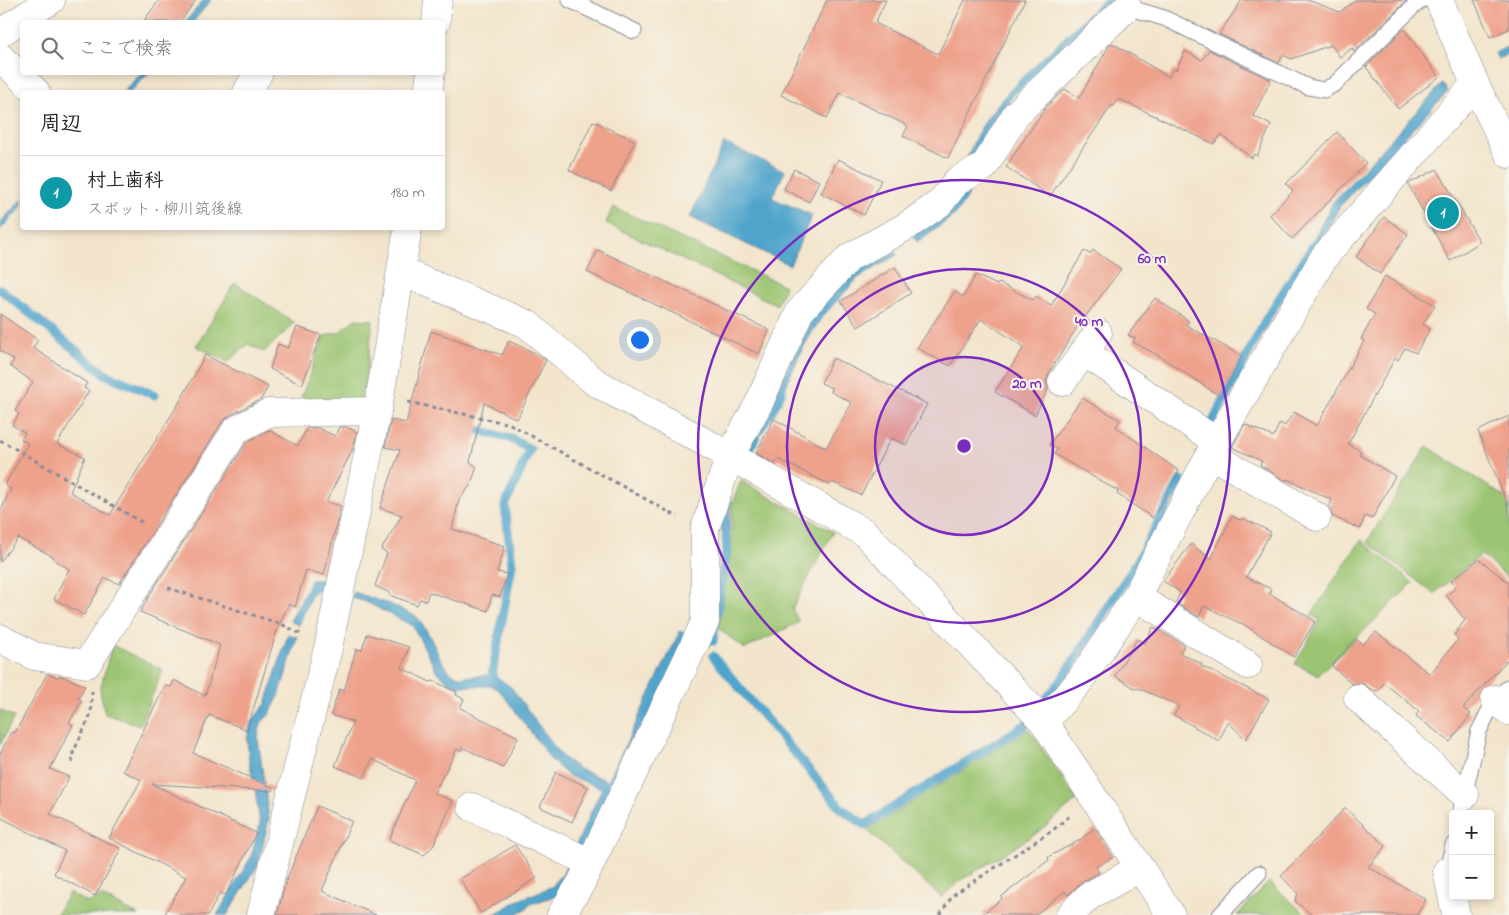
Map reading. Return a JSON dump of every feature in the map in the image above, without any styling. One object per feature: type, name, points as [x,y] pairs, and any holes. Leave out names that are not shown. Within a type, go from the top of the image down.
[{"type":"street","points":[[20,20],[51,0]]},
{"type":"street","points":[[436,20],[438,0]]},
{"type":"street","points":[[1439,0],[1509,154]]},
{"type":"street","points":[[561,915],[581,884],[580,858],[705,622],[705,528],[730,456],[759,403],[800,311],[850,257],[907,226],[940,203],[957,181],[984,167],[1016,114],[1127,7]]},
{"type":"street","points":[[0,33],[20,20]]},
{"type":"street","points":[[0,57],[34,90]]},
{"type":"street","points":[[248,90],[257,75]]},
{"type":"street","points":[[428,90],[431,75]]},
{"type":"street","points":[[1044,722],[1079,682],[1136,597],[1214,448],[1324,257],[1476,84]]},
{"type":"street","points":[[261,915],[328,648],[379,403],[408,230]]},
{"type":"street","points":[[402,272],[527,324],[595,382],[866,533],[1044,722],[1171,915]]},
{"type":"street","points":[[1062,382],[1091,342],[1214,448],[1316,518]]},
{"type":"street","points":[[0,638],[34,656],[88,664],[236,430],[268,413],[379,403]]},
{"type":"street","points":[[1136,597],[1248,665]]},
{"type":"street","points":[[1358,698],[1462,804]]},
{"type":"street","points":[[472,807],[580,858]]},
{"type":"street","points":[[1070,915],[1089,896],[1140,868]]},
{"type":"street","points":[[1442,915],[1447,871]]},
{"type":"street","points":[[1447,871],[1456,915]]},
{"type":"lane","points":[[570,0],[634,31]]},
{"type":"lane","points":[[1127,7],[1164,18],[1308,87],[1324,90],[1335,84],[1422,0]]},
{"type":"lane","points":[[1462,804],[1478,731],[1504,699]]},
{"type":"lane","points":[[1447,871],[1451,855]]},
{"type":"lane","points":[[1220,915],[1259,872]]},
{"type":"path","points":[[379,403],[510,424],[705,533]]},
{"type":"path","points":[[0,440],[168,537]]},
{"type":"path","points":[[142,578],[281,624],[328,648]]},
{"type":"path","points":[[72,764],[73,753],[91,714],[93,680],[88,664]]},
{"type":"path","points":[[940,915],[953,895],[1053,830],[1094,797]]},
{"type":"green space","points":[[613,207],[785,286],[777,305],[606,223]]},
{"type":"green space","points":[[235,283],[295,323],[264,352],[248,344],[228,362],[196,346]]},
{"type":"green space","points":[[355,319],[373,320],[363,401],[300,401],[324,336],[340,332]]},
{"type":"green space","points":[[1427,446],[1509,500],[1509,579],[1481,555],[1434,594],[1367,542]]},
{"type":"green space","points":[[741,481],[833,532],[792,609],[799,622],[745,649],[718,628],[731,551],[732,503]]},
{"type":"green space","points":[[1361,540],[1413,583],[1318,675],[1295,664],[1320,620],[1311,615]]},
{"type":"green space","points":[[112,645],[163,670],[140,725],[105,714],[100,690]]},
{"type":"green space","points":[[0,710],[14,717],[0,745]]},
{"type":"green space","points":[[1029,729],[1077,800],[1037,833],[960,881],[941,897],[867,830]]},
{"type":"green space","points":[[1269,882],[1306,915],[1237,915]]},
{"type":"green space","points":[[69,893],[88,903],[101,896],[138,915],[56,915]]},
{"type":"water","points":[[204,0],[211,0],[195,20],[187,20]]},
{"type":"water","points":[[1103,0],[1113,0],[1012,97],[991,126],[976,152],[971,186],[967,192],[969,194],[956,214],[917,242],[913,236],[966,164],[971,147],[989,116],[1024,75]]},
{"type":"water","points":[[1509,46],[1509,54],[1498,59],[1495,53]]},
{"type":"water","points":[[139,75],[147,75],[132,90],[125,90]]},
{"type":"water","points":[[1442,84],[1448,91],[1340,206],[1312,255],[1307,252],[1333,202]]},
{"type":"water","points":[[724,143],[785,171],[772,198],[812,215],[790,265],[690,217]]},
{"type":"water","points":[[20,201],[20,208],[0,230],[0,223]]},
{"type":"water","points":[[892,246],[897,255],[858,278],[821,318],[804,346],[789,378],[781,402],[775,402],[775,394],[812,315],[856,267]]},
{"type":"water","points":[[730,496],[729,549],[724,548],[719,503]]},
{"type":"water","points":[[311,580],[327,580],[326,591],[313,591],[299,625],[290,621]]},
{"type":"water","points":[[354,592],[392,605],[417,617],[428,633],[441,660],[451,673],[461,677],[490,675],[498,678],[511,687],[561,756],[579,769],[608,781],[680,631],[690,636],[572,874],[560,894],[531,904],[514,915],[493,915],[519,900],[553,886],[558,878],[562,876],[602,788],[569,776],[552,761],[501,692],[491,685],[458,686],[448,682],[436,670],[413,626],[366,602],[352,598]]},
{"type":"water","points":[[288,634],[297,637],[279,696],[269,715],[261,723],[258,738],[269,819],[258,865],[227,915],[217,915],[251,857],[260,824],[247,739],[251,722],[266,704]]},
{"type":"building","points":[[159,0],[196,0],[181,20],[144,20]]},
{"type":"building","points":[[827,0],[886,0],[875,23],[938,54],[965,0],[1025,0],[948,158],[903,136],[908,126],[840,93],[827,118],[781,95]]},
{"type":"building","points":[[1242,0],[1308,0],[1340,12],[1356,0],[1407,0],[1354,52],[1352,48],[1340,57],[1331,45],[1291,59],[1283,55],[1279,63],[1219,34]]},
{"type":"building","points":[[1474,0],[1509,0],[1509,29],[1490,37]]},
{"type":"building","points":[[1404,29],[1439,77],[1398,109],[1366,67]]},
{"type":"building","points":[[1112,43],[1169,77],[1173,69],[1176,70],[1185,51],[1202,60],[1209,50],[1271,80],[1253,116],[1271,125],[1257,156],[1254,154],[1252,158],[1221,135],[1214,144],[1119,99],[1114,106],[1112,105],[1050,196],[1006,167],[1046,107],[1065,89],[1079,98]]},
{"type":"building","points":[[593,121],[635,141],[611,191],[569,170]]},
{"type":"building","points":[[1337,132],[1366,163],[1292,239],[1270,215],[1293,191],[1286,184]]},
{"type":"building","points":[[838,159],[881,180],[864,215],[821,193]]},
{"type":"building","points":[[794,169],[819,181],[809,202],[784,189]]},
{"type":"building","points":[[1437,169],[1480,242],[1450,261],[1408,184]]},
{"type":"building","points":[[1384,217],[1408,234],[1380,274],[1356,257]]},
{"type":"building","points":[[598,250],[769,330],[759,354],[587,272]]},
{"type":"building","points":[[1093,250],[1121,269],[1076,329],[1049,373],[1046,381],[1048,389],[1035,415],[995,392],[1024,347],[981,319],[950,366],[917,348],[955,291],[963,297],[976,275],[997,285],[999,283],[1033,300],[1036,296],[1051,306],[1084,251],[1090,254]]},
{"type":"building","points":[[895,267],[911,293],[858,327],[841,301]]},
{"type":"building","points":[[1385,276],[1435,305],[1423,324],[1430,329],[1416,353],[1405,348],[1398,360],[1395,358],[1348,444],[1361,451],[1360,455],[1395,476],[1372,519],[1365,516],[1360,529],[1332,516],[1329,507],[1332,500],[1287,479],[1286,481],[1260,465],[1262,461],[1232,447],[1245,424],[1273,437],[1280,423],[1285,426],[1294,412],[1317,426],[1364,341],[1361,339],[1375,314],[1366,309]]},
{"type":"building","points":[[1155,298],[1189,321],[1186,325],[1242,356],[1221,397],[1161,357],[1133,342],[1135,338],[1128,335]]},
{"type":"building","points":[[0,314],[38,340],[33,348],[87,383],[84,388],[89,391],[57,444],[85,457],[70,492],[110,515],[183,396],[205,355],[268,387],[261,399],[223,421],[119,584],[105,578],[84,615],[54,599],[69,569],[53,559],[54,557],[18,538],[0,562],[0,512],[11,489],[5,485],[28,443],[21,439],[25,433],[12,425],[19,414],[15,411],[33,382],[10,366],[14,360],[0,351]]},
{"type":"building","points":[[297,327],[321,335],[302,385],[270,369],[278,344],[288,348]]},
{"type":"building","points":[[431,331],[502,355],[509,341],[546,360],[517,419],[484,403],[470,462],[477,467],[470,486],[459,500],[452,529],[505,546],[497,572],[507,574],[500,597],[492,595],[488,611],[429,592],[426,601],[420,599],[417,605],[389,595],[390,593],[375,586],[387,553],[381,550],[402,515],[380,508],[400,450],[385,447],[391,420],[406,423]]},
{"type":"building","points":[[833,358],[927,404],[906,445],[891,438],[861,495],[832,482],[830,485],[778,459],[775,464],[756,453],[774,419],[826,448],[852,403],[831,392],[832,388],[821,383]]},
{"type":"building","points":[[1082,398],[1120,420],[1116,427],[1179,471],[1153,518],[1117,494],[1118,491],[1054,454],[1057,449],[1049,445]]},
{"type":"building","points":[[1509,416],[1509,505],[1508,506],[1478,431]]},
{"type":"building","points":[[339,427],[347,427],[357,432],[353,449],[326,502],[341,506],[324,575],[306,570],[295,607],[289,604],[278,627],[247,730],[209,715],[193,753],[274,788],[273,791],[152,784],[256,833],[226,895],[220,893],[208,915],[164,915],[186,877],[109,838],[141,780],[123,771],[165,686],[171,687],[174,680],[205,696],[220,645],[140,612],[247,442],[269,430],[298,446],[307,428],[318,428],[335,436]]},
{"type":"building","points":[[1232,516],[1240,520],[1243,518],[1271,532],[1246,577],[1271,589],[1269,593],[1315,621],[1294,657],[1246,626],[1204,606],[1199,617],[1176,603],[1180,592],[1163,581],[1191,544],[1211,559]]},
{"type":"building","points":[[1479,559],[1509,583],[1509,658],[1463,708],[1471,714],[1450,742],[1416,716],[1419,711],[1384,683],[1378,691],[1372,690],[1362,683],[1352,684],[1332,666],[1355,639],[1363,644],[1376,632],[1430,674],[1458,639],[1454,635],[1465,620],[1447,596],[1455,587],[1451,581]]},
{"type":"building","points":[[1153,627],[1184,645],[1180,653],[1202,664],[1201,666],[1269,699],[1246,739],[1228,722],[1219,741],[1174,715],[1179,706],[1138,688],[1136,689],[1115,676],[1137,639],[1145,644]]},
{"type":"building","points":[[367,634],[409,647],[402,668],[430,682],[433,681],[457,692],[456,695],[464,699],[460,708],[518,737],[503,768],[462,747],[461,751],[457,749],[434,793],[453,801],[433,846],[424,855],[389,840],[415,780],[372,759],[364,778],[335,766],[353,722],[331,715],[339,689],[344,691],[356,649],[362,650]]},
{"type":"building","points":[[47,674],[65,677],[85,686],[78,699],[82,700],[69,723],[73,725],[50,769],[69,777],[50,814],[121,849],[95,896],[54,874],[65,851],[0,817],[0,754],[11,732],[15,733]]},
{"type":"building","points":[[556,772],[588,787],[572,822],[540,807]]},
{"type":"building","points":[[317,806],[352,821],[322,891],[376,915],[277,915],[286,881]]},
{"type":"building","points":[[1345,808],[1386,846],[1368,867],[1426,899],[1417,915],[1312,915],[1295,901],[1298,894],[1281,876]]},
{"type":"building","points":[[1095,828],[1113,857],[1096,867],[1099,873],[1081,882],[1068,895],[1065,891],[1035,915],[981,915],[1049,860],[1048,857],[1080,840]]},
{"type":"building","points":[[515,845],[537,878],[481,913],[460,879]]},
{"type":"waterway","points":[[1209,429],[1266,319],[1315,243]]},
{"type":"waterway","points":[[0,289],[105,374],[155,395]]},
{"type":"waterway","points":[[744,461],[758,432],[782,391]]},
{"type":"waterway","points":[[467,427],[511,439],[530,449],[505,506],[512,565],[491,680]]},
{"type":"waterway","points":[[1042,704],[1061,681],[1137,562],[1181,480]]},
{"type":"waterway","points":[[717,612],[727,547],[726,538]]},
{"type":"waterway","points":[[700,640],[713,641],[715,624]]},
{"type":"waterway","points":[[713,656],[841,808],[865,825],[1025,725],[1033,715]]},
{"type":"place","name":"村上歯科","points":[[1443,213]]}]
